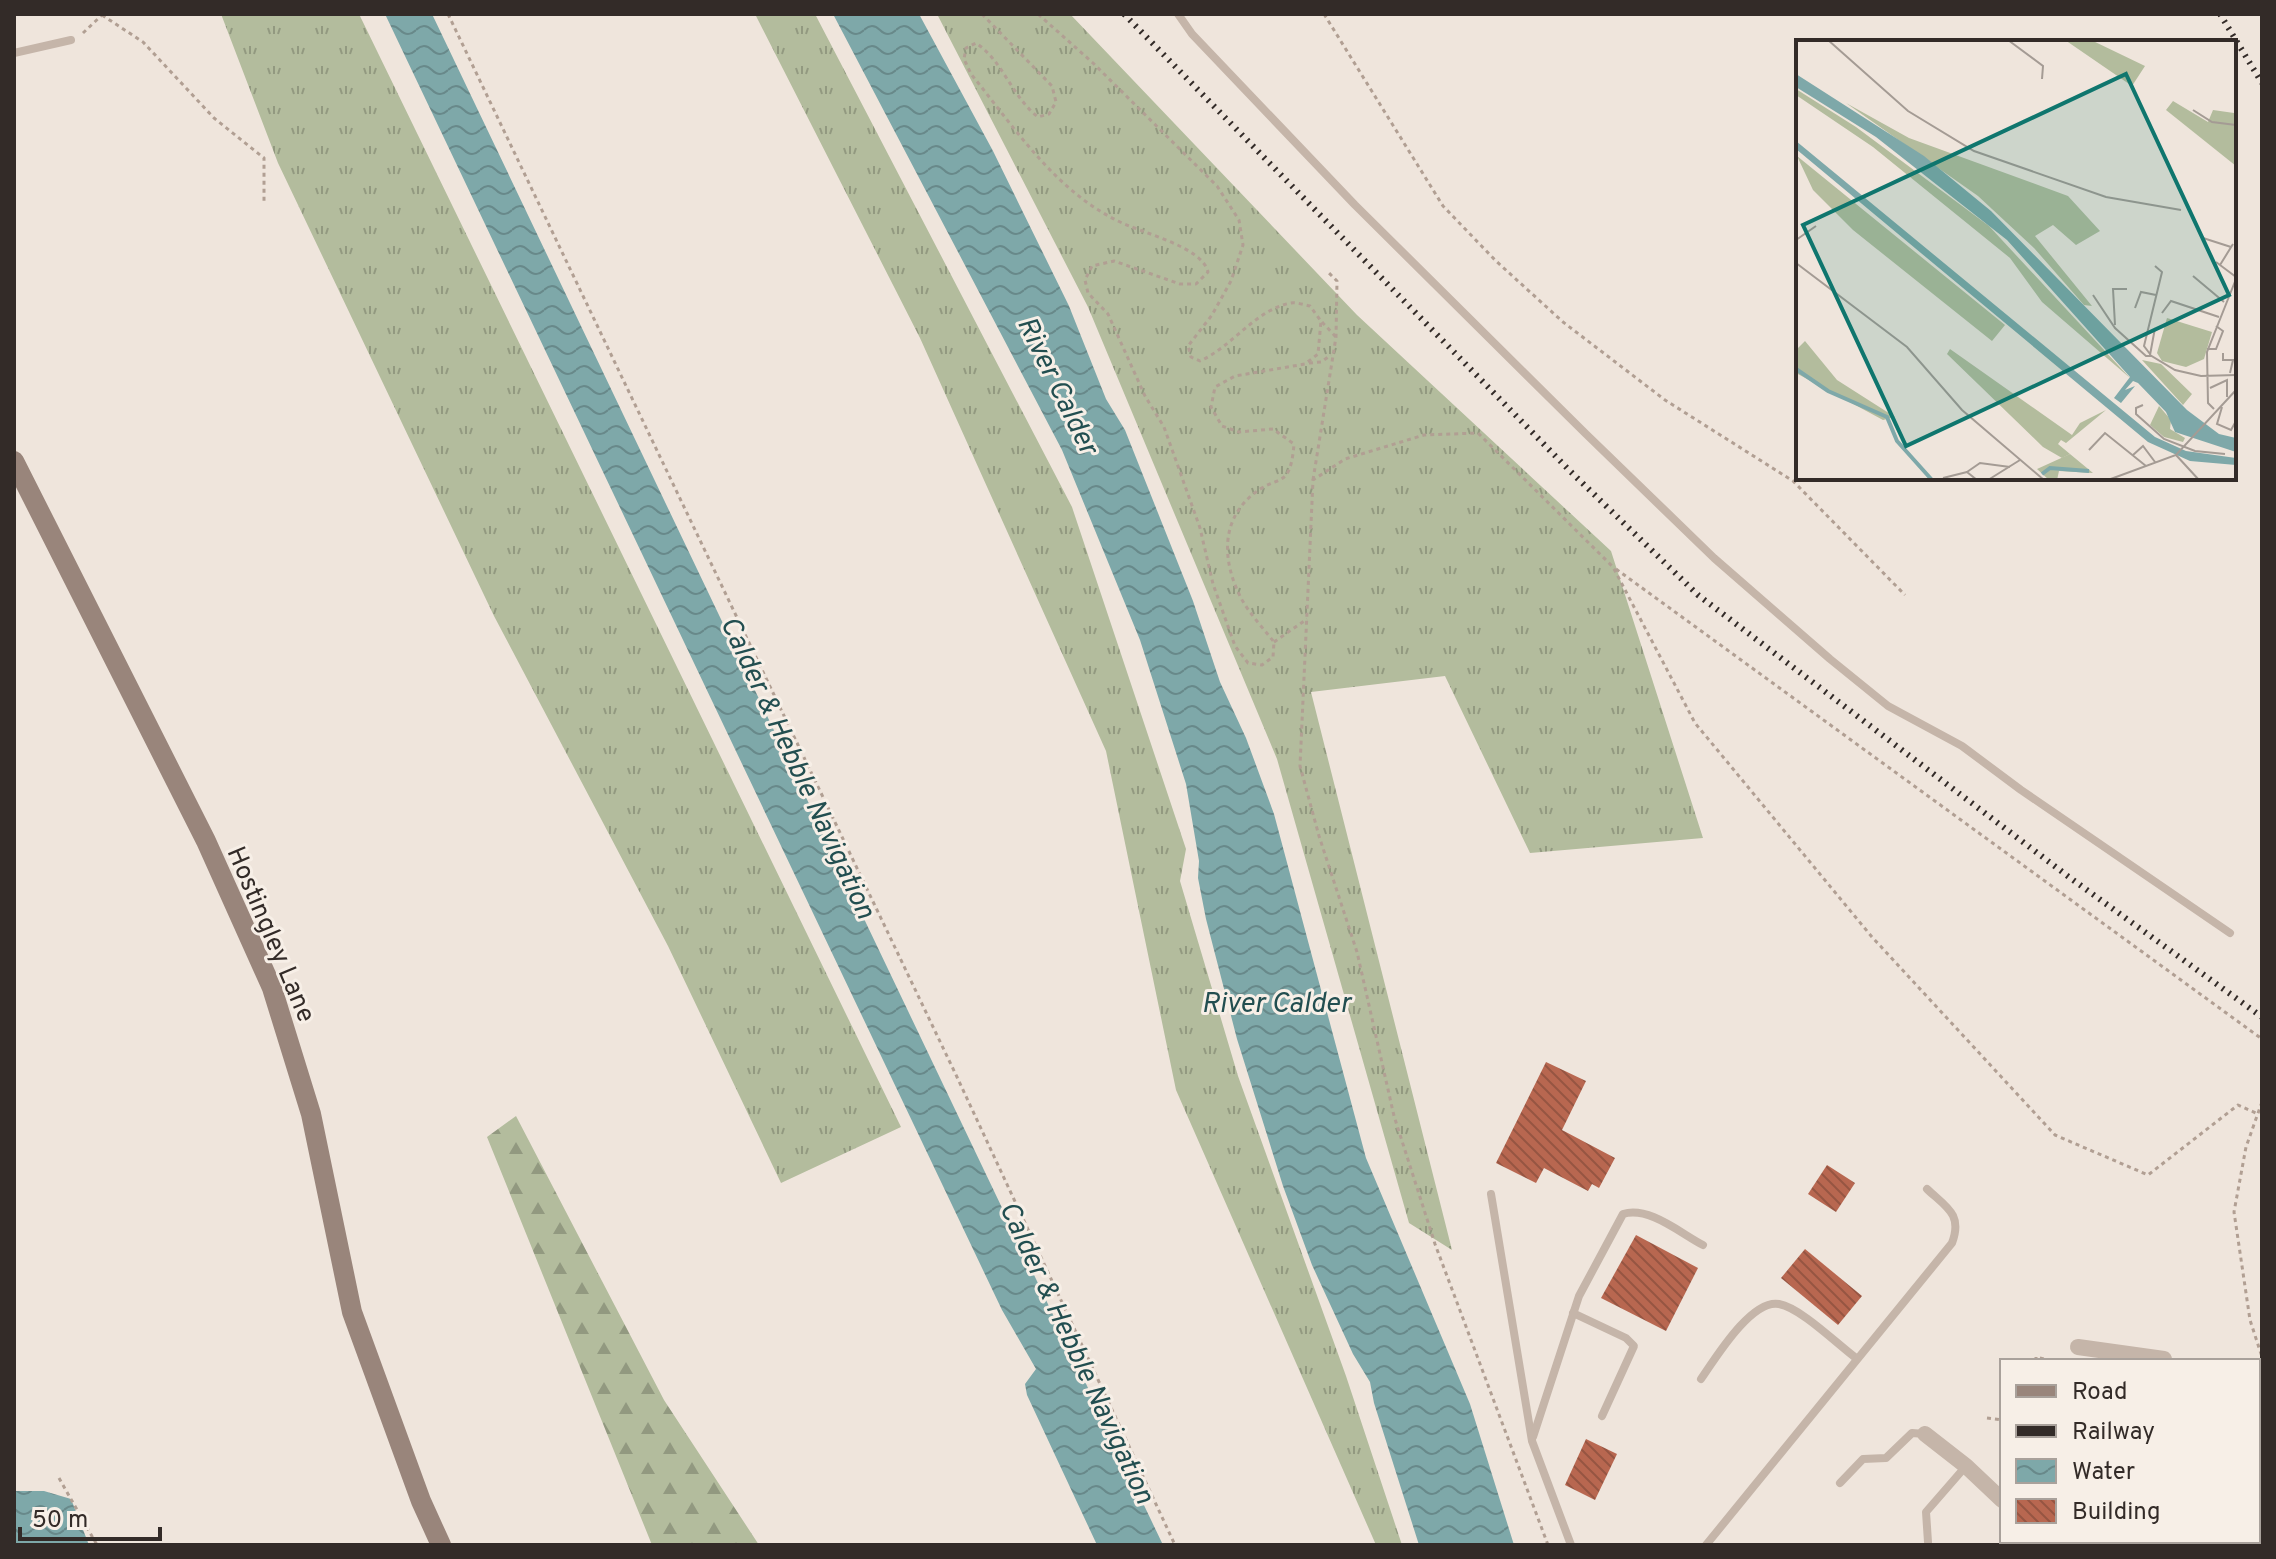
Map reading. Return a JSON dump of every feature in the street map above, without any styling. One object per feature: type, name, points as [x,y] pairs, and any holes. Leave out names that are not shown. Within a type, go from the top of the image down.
[{"type":"main road","name":"Hostingley Lane","points":[[14,461],[206,841],[272,988],[311,1114],[352,1312],[421,1501],[441,1545]]},
{"type":"street","points":[[2078,1347],[2122,1357],[2164,1359]]},
{"type":"street","points":[[1925,1434],[2000,1498]]},
{"type":"lane","points":[[1178,14],[1192,34],[1355,205],[1714,558],[1888,706],[1962,746],[2230,933]]},
{"type":"lane","points":[[14,53],[71,40]]},
{"type":"lane","points":[[1706,1545],[1952,1243],[1957,1229],[1954,1215],[1927,1189]]},
{"type":"lane","points":[[1491,1194],[1532,1441],[1571,1545]]},
{"type":"lane","points":[[1532,1441],[1579,1296],[1623,1214],[1634,1210],[1646,1214],[1703,1245]]},
{"type":"lane","points":[[1701,1379],[1742,1324],[1767,1306],[1775,1304],[1792,1310],[1856,1358]]},
{"type":"lane","points":[[1573,1313],[1626,1338],[1634,1346],[1602,1416]]},
{"type":"lane","points":[[1840,1483],[1863,1459],[1886,1458],[1912,1433],[1925,1434]]},
{"type":"lane","points":[[1928,1542],[1926,1512],[1966,1466]]},
{"type":"path","points":[[448,14],[950,1062],[1175,1545]]},
{"type":"path","points":[[982,14],[1052,86],[1056,102],[1049,114],[1038,117],[1028,109],[989,52],[976,43],[966,48],[964,59],[971,74],[1061,183],[1096,210],[1132,229],[1194,252],[1206,262],[1208,272],[1196,284],[1180,284],[1114,261],[1092,266],[1085,280],[1088,293],[1108,314],[1145,396],[1164,427],[1200,528],[1213,584],[1235,646],[1248,663],[1262,665],[1273,657],[1274,642],[1241,598],[1226,556],[1232,517],[1253,495],[1281,481],[1292,468],[1294,444],[1273,429],[1239,432],[1222,426],[1211,407],[1215,387],[1235,376],[1321,362],[1333,354]]},
{"type":"path","points":[[1038,14],[1093,63],[1217,186],[1239,220],[1243,245],[1231,281],[1212,315],[1188,346],[1191,357],[1200,361],[1217,354],[1267,313],[1292,303],[1310,306],[1336,337]]},
{"type":"path","points":[[1324,14],[1443,206],[1496,261],[1563,322],[1665,400],[1793,481],[1905,595]]},
{"type":"path","points":[[71,40],[90,30],[103,15],[143,42],[214,118],[264,158],[264,203]]},
{"type":"path","points":[[1329,273],[1337,281],[1336,337],[1313,480],[1300,766],[1357,952],[1394,1116],[1435,1244],[1548,1545]]},
{"type":"path","points":[[1305,364],[1318,354],[1321,321]]},
{"type":"path","points":[[1313,480],[1345,459],[1424,435],[1478,433],[1613,567],[2262,1039]]},
{"type":"path","points":[[1613,567],[1695,723],[1872,937],[2055,1135],[2148,1175],[2238,1105],[2258,1114]]},
{"type":"path","points":[[1274,642],[1307,619]]},
{"type":"path","points":[[2262,1102],[2246,1147],[2234,1212],[2250,1320],[2262,1357]]},
{"type":"path","points":[[1987,1418],[2000,1420]]},
{"type":"path","points":[[59,1478],[97,1545]]},
{"type":"green space","points":[[221,14],[359,14],[901,1127],[781,1183],[668,946],[494,616],[278,163]]},
{"type":"green space","points":[[755,14],[815,14],[1072,507],[1186,849],[1180,881],[1238,1076],[1346,1376],[1402,1545],[1376,1545],[1176,1090],[1106,751],[920,338]]},
{"type":"green space","points":[[937,14],[1070,14],[1357,315],[1611,551],[1703,838],[1530,853],[1445,676],[1311,692],[1452,1250],[1409,1223],[1277,759],[1088,307]]},
{"type":"green space","points":[[516,1116],[664,1400],[759,1545],[652,1545],[487,1137]]},
{"type":"water","points":[[385,14],[432,14],[1163,1545],[1097,1545],[1027,1395],[1025,1384],[1036,1369],[1002,1310]]},
{"type":"water","name":"River Calder","points":[[833,14],[919,14],[993,151],[1069,306],[1106,399],[1125,430],[1193,601],[1220,682],[1246,738],[1274,814],[1366,1158],[1470,1404],[1514,1545],[1419,1545],[1370,1382],[1353,1354],[1312,1265],[1283,1186],[1237,1039],[1206,919],[1186,784],[1140,640],[1062,450]]},
{"type":"water","points":[[14,1491],[44,1491],[71,1499],[89,1545],[14,1545]]},
{"type":"building","points":[[1546,1062],[1586,1081],[1562,1130],[1615,1158],[1599,1188],[1592,1184],[1588,1191],[1544,1168],[1536,1183],[1496,1163]]},
{"type":"building","points":[[1827,1165],[1855,1183],[1836,1212],[1808,1194]]},
{"type":"building","points":[[1636,1235],[1698,1268],[1666,1331],[1601,1298]]},
{"type":"building","points":[[1805,1249],[1862,1296],[1838,1325],[1781,1278]]},
{"type":"building","points":[[1586,1439],[1617,1454],[1595,1500],[1565,1485]]},
{"type":"railway","points":[[1124,14],[1571,472],[1698,595],[2069,877],[2262,1017]]},
{"type":"railway","points":[[2220,14],[2236,40]]},
{"type":"railway","points":[[2236,40],[2262,83]]},
{"type":"water label","name":"Calder & Hebble Navigation","points":[[799,767]]},
{"type":"water label","name":"Calder & Hebble Navigation","points":[[1078,1352]]}]
